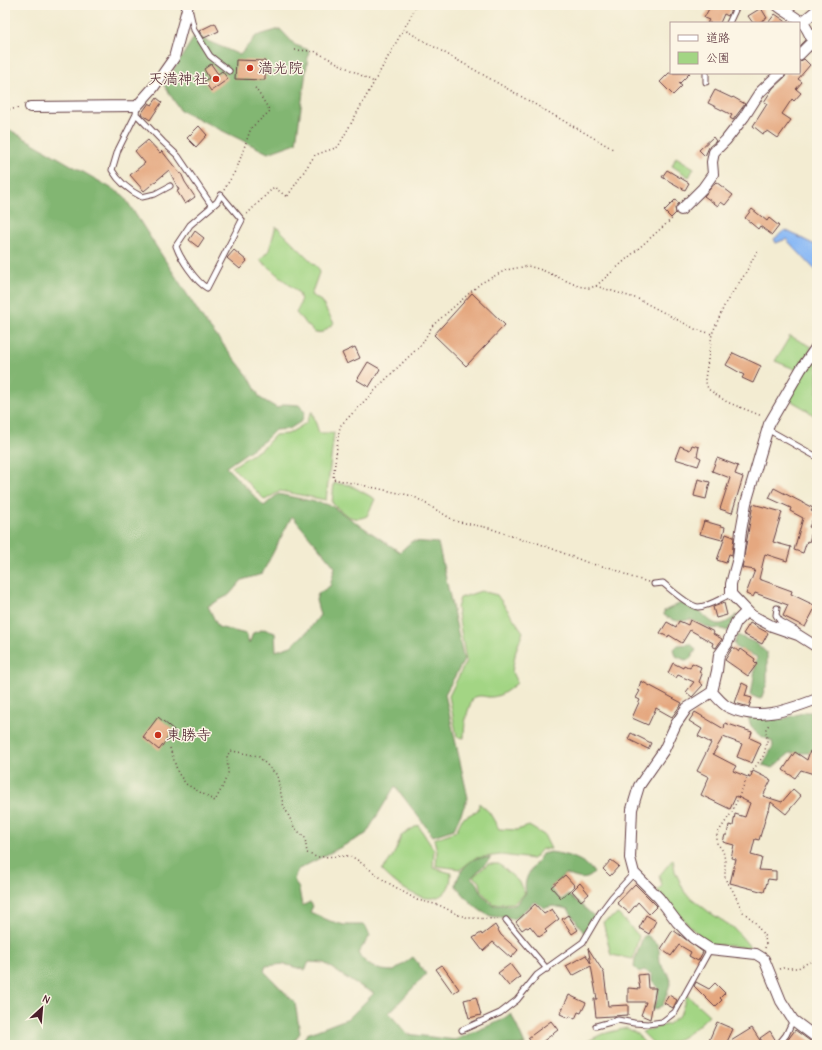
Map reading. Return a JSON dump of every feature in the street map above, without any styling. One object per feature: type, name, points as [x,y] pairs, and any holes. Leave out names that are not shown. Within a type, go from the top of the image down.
[{"type":"street","points":[[30,107],[137,110],[174,58],[188,5]]},
{"type":"street","points":[[778,5],[800,22]]},
{"type":"street","points":[[800,54],[814,45],[806,27],[801,23],[817,10]]},
{"type":"street","points":[[681,210],[713,174],[712,162],[714,152],[726,140],[744,117],[760,92],[779,74]]},
{"type":"street","points":[[817,346],[801,369],[769,424],[746,503],[740,531],[738,558],[730,584],[731,594],[751,615],[772,626],[798,635],[817,647]]},
{"type":"street","points":[[747,611],[736,622],[727,644],[719,655],[712,692],[687,708],[676,724],[664,750],[639,786],[632,809],[630,858],[634,873],[659,898],[677,922],[693,938],[710,949],[756,954],[764,959],[781,1002],[793,1020],[817,1038]]},
{"type":"street","points":[[712,692],[726,707],[745,712],[768,714],[790,709],[817,699]]},
{"type":"lane","points":[[188,5],[194,30],[210,56],[229,71]]},
{"type":"lane","points":[[729,22],[739,5]]},
{"type":"lane","points":[[706,74],[706,82]]},
{"type":"lane","points":[[170,186],[155,194],[142,197],[132,192],[116,177],[112,170],[118,150],[137,110],[163,142],[178,156],[212,206]]},
{"type":"lane","points":[[222,195],[242,220],[207,288],[200,285],[178,252],[176,246],[190,226],[222,195]]},
{"type":"lane","points":[[769,424],[817,457]]},
{"type":"lane","points":[[654,584],[663,583],[696,607],[704,606],[731,594]]},
{"type":"lane","points":[[777,608],[776,616],[780,621],[795,630],[798,635]]},
{"type":"lane","points":[[462,1030],[500,1013],[516,1000],[537,975],[583,942],[600,913],[612,897],[634,873]]},
{"type":"lane","points":[[506,920],[547,969]]},
{"type":"lane","points":[[596,1026],[618,1020],[648,1024],[662,1022],[675,1012],[710,949]]},
{"type":"lane","points":[[778,1045],[786,1035],[793,1020]]},
{"type":"path","points":[[242,220],[274,187],[287,197],[315,155],[338,147],[417,5]]},
{"type":"path","points":[[403,29],[613,149]]},
{"type":"path","points":[[295,50],[314,51],[374,82]]},
{"type":"path","points":[[222,195],[237,168],[251,128],[270,111],[254,86]]},
{"type":"path","points":[[5,110],[30,107]]},
{"type":"path","points":[[654,584],[631,577],[612,568],[591,564],[535,542],[523,540],[489,528],[455,521],[413,496],[333,479],[341,425],[392,372],[422,344],[432,326],[480,284],[506,270],[528,266],[542,270],[578,286],[589,288],[596,286],[681,210]]},
{"type":"path","points":[[756,251],[745,274],[725,304],[712,334],[705,379],[708,389],[726,402],[769,424]]},
{"type":"path","points":[[596,286],[638,299],[695,329],[712,334]]},
{"type":"path","points":[[761,958],[766,945],[765,937],[754,922],[743,912],[725,879],[725,860],[723,851],[717,843],[717,834],[732,812],[747,778],[764,754],[767,741],[766,729],[778,712]]},
{"type":"path","points":[[170,748],[178,773],[186,784],[215,800],[228,773],[227,755],[232,751],[258,756],[277,775],[283,804],[294,827],[305,838],[307,853],[316,857],[349,856],[356,859],[385,881],[417,900],[439,905],[459,915],[469,918],[480,917],[506,920]]},
{"type":"path","points":[[769,972],[783,968],[798,968],[817,958]]},
{"type":"green space","points":[[280,29],[295,45],[309,50],[296,143],[268,153],[180,110],[164,85],[196,34],[203,39],[240,55],[256,36]]},
{"type":"green space","points":[[5,127],[123,195],[203,319],[249,377],[260,398],[277,408],[285,404],[299,405],[305,412],[302,421],[289,429],[275,430],[265,440],[226,467],[264,506],[278,494],[330,505],[400,552],[412,541],[438,543],[464,660],[445,694],[468,798],[454,829],[433,836],[395,786],[366,834],[297,870],[294,880],[299,889],[302,906],[310,902],[313,906],[310,912],[330,921],[344,925],[365,925],[370,936],[358,953],[369,965],[378,969],[394,971],[413,957],[426,974],[389,1013],[407,1034],[455,1040],[502,1020],[511,1013],[525,1045],[299,1045],[307,1034],[349,1018],[374,993],[354,983],[324,963],[309,962],[305,970],[284,964],[266,966],[264,971],[295,1003],[300,1033],[291,1045],[5,1045]],"holes":[[[292,516],[335,567],[330,586],[318,594],[316,600],[320,615],[309,630],[291,646],[276,651],[275,633],[264,629],[253,633],[249,644],[246,634],[218,627],[208,606],[229,595],[242,580],[262,574]]]},
{"type":"green space","points":[[676,157],[694,168],[689,177],[672,166]]},
{"type":"green space","points":[[276,226],[320,270],[311,295],[321,301],[334,323],[323,332],[315,333],[296,313],[301,301],[298,292],[260,260],[269,250]]},
{"type":"green space","points":[[790,336],[812,347],[797,370],[775,361]]},
{"type":"green space","points":[[817,352],[817,418],[807,410],[788,399]]},
{"type":"green space","points":[[312,411],[319,433],[334,433],[326,500],[280,491],[265,500],[232,467],[264,447],[275,435],[288,434],[306,423]]},
{"type":"green space","points":[[334,483],[350,485],[375,499],[367,516],[362,518],[352,518],[332,503]]},
{"type":"green space","points":[[481,591],[497,595],[523,632],[516,650],[512,672],[517,683],[504,693],[496,696],[479,696],[473,698],[466,718],[464,738],[457,737],[449,696],[466,661],[457,608],[460,598]]},
{"type":"green space","points":[[681,603],[698,609],[710,621],[718,624],[725,623],[737,615],[728,631],[718,628],[712,629],[690,619],[683,621],[673,620],[664,615],[664,611]]},
{"type":"green space","points":[[737,635],[756,643],[767,653],[767,683],[761,699],[751,695],[757,657],[737,648],[734,644]]},
{"type":"green space","points":[[691,644],[696,650],[690,659],[685,660],[676,656],[674,649],[678,645]]},
{"type":"green space","points":[[805,712],[817,712],[817,748],[809,753],[790,753],[772,768],[763,765],[773,746],[772,741],[763,737],[753,729],[748,716],[783,719]]},
{"type":"green space","points":[[479,803],[489,812],[499,829],[517,830],[529,826],[544,835],[551,849],[542,849],[533,859],[501,855],[475,858],[461,869],[436,866],[437,851],[434,839],[456,831],[462,819],[478,810]]},
{"type":"green space","points":[[418,825],[434,850],[433,868],[451,873],[448,888],[444,893],[437,897],[429,898],[411,893],[394,882],[382,870],[398,846],[401,836]]},
{"type":"green space","points":[[550,852],[575,858],[586,864],[594,873],[584,879],[565,874],[550,888],[561,900],[568,895],[595,917],[584,933],[568,909],[553,906],[544,908],[534,902],[513,919],[494,917],[486,914],[476,907],[456,886],[462,870],[471,861],[477,858],[491,858],[471,878],[478,884],[481,893],[492,905],[515,905],[526,893],[525,887],[527,877],[532,868],[542,854]]},
{"type":"green space","points":[[673,859],[675,871],[685,893],[709,912],[734,928],[751,948],[710,944],[689,926],[657,891],[662,886],[659,876]]},
{"type":"green space","points":[[488,864],[499,864],[518,881],[525,893],[514,903],[493,904],[482,892],[480,882],[473,877]]},
{"type":"green space","points":[[618,914],[639,936],[633,959],[611,955],[603,922]]},
{"type":"green space","points":[[647,935],[657,944],[660,963],[669,975],[671,981],[663,1005],[654,1010],[653,1008],[658,998],[658,987],[652,981],[652,974],[644,970],[639,972],[634,967],[635,959],[643,937]]},
{"type":"green space","points":[[687,995],[709,1015],[685,1036],[671,1042],[655,1045],[642,1032],[668,1024],[680,1015]]},
{"type":"green space","points":[[627,1028],[637,1034],[646,1045],[591,1045],[586,1042],[602,1034]]},
{"type":"water","points":[[785,230],[817,246],[817,272],[786,239],[776,243],[774,239]]},
{"type":"building","points":[[711,5],[728,5],[732,7],[728,16],[724,14],[720,22],[708,22],[709,20],[704,18]]},
{"type":"building","points":[[761,8],[767,18],[760,22],[752,22],[748,16]]},
{"type":"building","points":[[775,14],[787,22],[769,22]]},
{"type":"building","points":[[215,23],[219,31],[204,38],[199,31]]},
{"type":"building","points":[[804,59],[810,65],[798,79],[802,82],[796,89],[801,93],[794,101],[792,99],[782,114],[791,120],[778,138],[768,131],[763,134],[753,126],[767,104],[764,102],[773,88],[785,77],[786,74],[800,74],[800,61]]},
{"type":"building","points":[[236,60],[265,61],[265,80],[235,79]]},
{"type":"building","points":[[211,64],[218,74],[222,71],[228,79],[211,91],[204,81],[209,78],[204,69]]},
{"type":"building","points":[[669,73],[689,74],[679,84],[682,86],[673,95],[660,82]]},
{"type":"building","points":[[715,90],[732,98],[733,97],[745,104],[733,120],[730,118],[732,115],[708,103]]},
{"type":"building","points":[[157,98],[162,102],[150,120],[141,114],[149,103],[152,105]]},
{"type":"building","points":[[199,126],[207,135],[196,147],[187,138]]},
{"type":"building","points":[[713,137],[716,141],[709,147],[705,156],[699,150]]},
{"type":"building","points":[[148,140],[160,153],[162,151],[180,174],[181,173],[195,197],[185,204],[177,191],[179,190],[169,170],[144,191],[130,175],[145,163],[135,151]]},
{"type":"building","points":[[667,170],[689,183],[685,190],[662,177]]},
{"type":"building","points":[[716,182],[733,195],[725,205],[721,202],[718,206],[704,196]]},
{"type":"building","points":[[675,200],[679,203],[675,208],[676,213],[671,218],[664,211]]},
{"type":"building","points":[[752,209],[767,221],[769,218],[779,226],[772,235],[760,226],[758,229],[745,218]]},
{"type":"building","points":[[195,231],[204,238],[198,247],[189,240]]},
{"type":"building","points":[[234,250],[247,261],[240,269],[227,258]]},
{"type":"building","points":[[472,293],[505,325],[466,366],[434,335]]},
{"type":"building","points":[[355,347],[360,358],[347,364],[342,353]]},
{"type":"building","points":[[733,353],[761,366],[753,383],[742,378],[744,375],[726,365]]},
{"type":"building","points":[[368,362],[380,369],[369,387],[357,380]]},
{"type":"building","points":[[692,445],[699,447],[697,456],[701,458],[698,466],[675,459],[680,446],[690,450]]},
{"type":"building","points":[[717,458],[738,466],[735,474],[743,477],[732,513],[720,509],[730,478],[712,471]]},
{"type":"building","points":[[698,479],[710,482],[706,499],[694,496]]},
{"type":"building","points":[[774,488],[813,508],[811,511],[816,513],[809,527],[813,528],[809,542],[807,541],[803,553],[794,550],[803,518],[790,511],[791,508],[769,498]]},
{"type":"building","points":[[753,504],[782,512],[773,542],[791,547],[787,561],[765,554],[759,579],[792,591],[791,594],[816,606],[805,627],[783,616],[788,605],[755,593],[753,597],[746,594],[755,570],[742,568]]},
{"type":"building","points":[[704,521],[725,527],[722,540],[700,534]]},
{"type":"building","points":[[726,534],[734,537],[732,555],[729,554],[726,563],[717,560]]},
{"type":"building","points":[[724,603],[727,615],[716,618],[713,607]]},
{"type":"building","points":[[690,620],[714,632],[713,634],[722,639],[716,648],[712,646],[713,643],[690,630],[682,643],[669,635],[668,637],[660,633],[667,622],[676,627],[679,621],[688,625]]},
{"type":"building","points":[[750,623],[768,633],[762,644],[743,634]]},
{"type":"building","points":[[733,647],[739,652],[741,649],[755,659],[754,661],[757,664],[748,676],[725,660]]},
{"type":"building","points":[[673,663],[683,668],[684,665],[690,668],[692,663],[701,667],[699,672],[702,674],[699,682],[703,685],[692,697],[686,692],[694,682],[678,675],[676,678],[668,673]]},
{"type":"building","points":[[641,681],[682,703],[672,717],[656,708],[648,725],[632,718],[640,700],[636,698],[640,691],[638,690]]},
{"type":"building","points":[[742,683],[748,686],[745,696],[752,698],[749,707],[735,703]]},
{"type":"building","points":[[695,712],[724,729],[725,723],[752,732],[750,738],[761,743],[752,763],[737,757],[742,744],[723,737],[713,754],[736,766],[733,771],[750,778],[753,771],[771,780],[763,796],[782,802],[793,789],[801,796],[786,814],[771,802],[759,840],[755,839],[751,855],[762,858],[759,870],[776,871],[776,880],[768,879],[764,892],[730,883],[736,859],[731,858],[734,845],[723,842],[725,835],[727,835],[729,825],[733,826],[735,814],[745,817],[750,803],[736,796],[730,809],[701,795],[709,777],[697,771],[711,743],[698,736],[702,729],[689,721]]},
{"type":"building","points":[[158,717],[174,730],[159,750],[143,737]]},
{"type":"building","points":[[631,733],[651,743],[648,749],[628,739]]},
{"type":"building","points":[[810,751],[817,753],[817,775],[801,770],[795,778],[783,770],[795,752],[807,760]]},
{"type":"building","points":[[611,860],[619,866],[610,876],[603,869]]},
{"type":"building","points":[[565,875],[575,886],[561,898],[551,887]]},
{"type":"building","points":[[580,883],[589,894],[581,901],[572,891]]},
{"type":"building","points":[[635,884],[657,906],[649,914],[638,902],[629,913],[617,903]]},
{"type":"building","points":[[535,904],[544,914],[552,909],[559,919],[545,930],[547,932],[539,937],[530,926],[522,930],[516,922]]},
{"type":"building","points":[[568,915],[578,930],[572,934],[562,919]]},
{"type":"building","points":[[646,915],[656,921],[649,934],[639,928]]},
{"type":"building","points":[[495,925],[501,935],[518,950],[511,958],[493,942],[483,951],[473,938],[481,933],[482,935]]},
{"type":"building","points":[[673,930],[703,952],[698,961],[689,956],[691,952],[679,945],[671,956],[661,949]]},
{"type":"building","points":[[588,948],[604,973],[608,1006],[628,1005],[628,1015],[596,1017],[594,999],[597,999],[591,966],[572,976],[566,966],[586,955],[591,964]]},
{"type":"building","points":[[510,964],[520,977],[509,986],[498,973]]},
{"type":"building","points":[[442,965],[459,989],[453,993],[436,969]]},
{"type":"building","points":[[647,974],[648,988],[656,988],[650,1019],[641,1015],[646,1002],[628,1002],[628,988],[640,989],[638,975]]},
{"type":"building","points":[[696,982],[709,989],[715,983],[725,993],[720,998],[722,1000],[715,1007],[694,986]]},
{"type":"building","points":[[569,995],[586,1003],[581,1013],[578,1012],[575,1019],[570,1016],[569,1018],[560,1014]]},
{"type":"building","points":[[669,995],[677,1000],[673,1008],[664,1003]]},
{"type":"building","points":[[476,997],[481,1015],[469,1018],[464,1000]]},
{"type":"building","points":[[551,1021],[558,1030],[538,1045],[534,1045],[528,1038]]},
{"type":"building","points":[[717,1022],[733,1029],[726,1044],[752,1028],[761,1042],[756,1045],[707,1045]]},
{"type":"building","points":[[795,1030],[813,1043],[817,1045],[784,1045]]},
{"type":"building","points":[[770,1031],[776,1041],[774,1045],[764,1045],[760,1038]]},
{"type":"place","name":"満光院","points":[[250,68]]},
{"type":"place","name":"天満神社","points":[[216,79]]},
{"type":"place","name":"東勝寺","points":[[158,735]]}]
